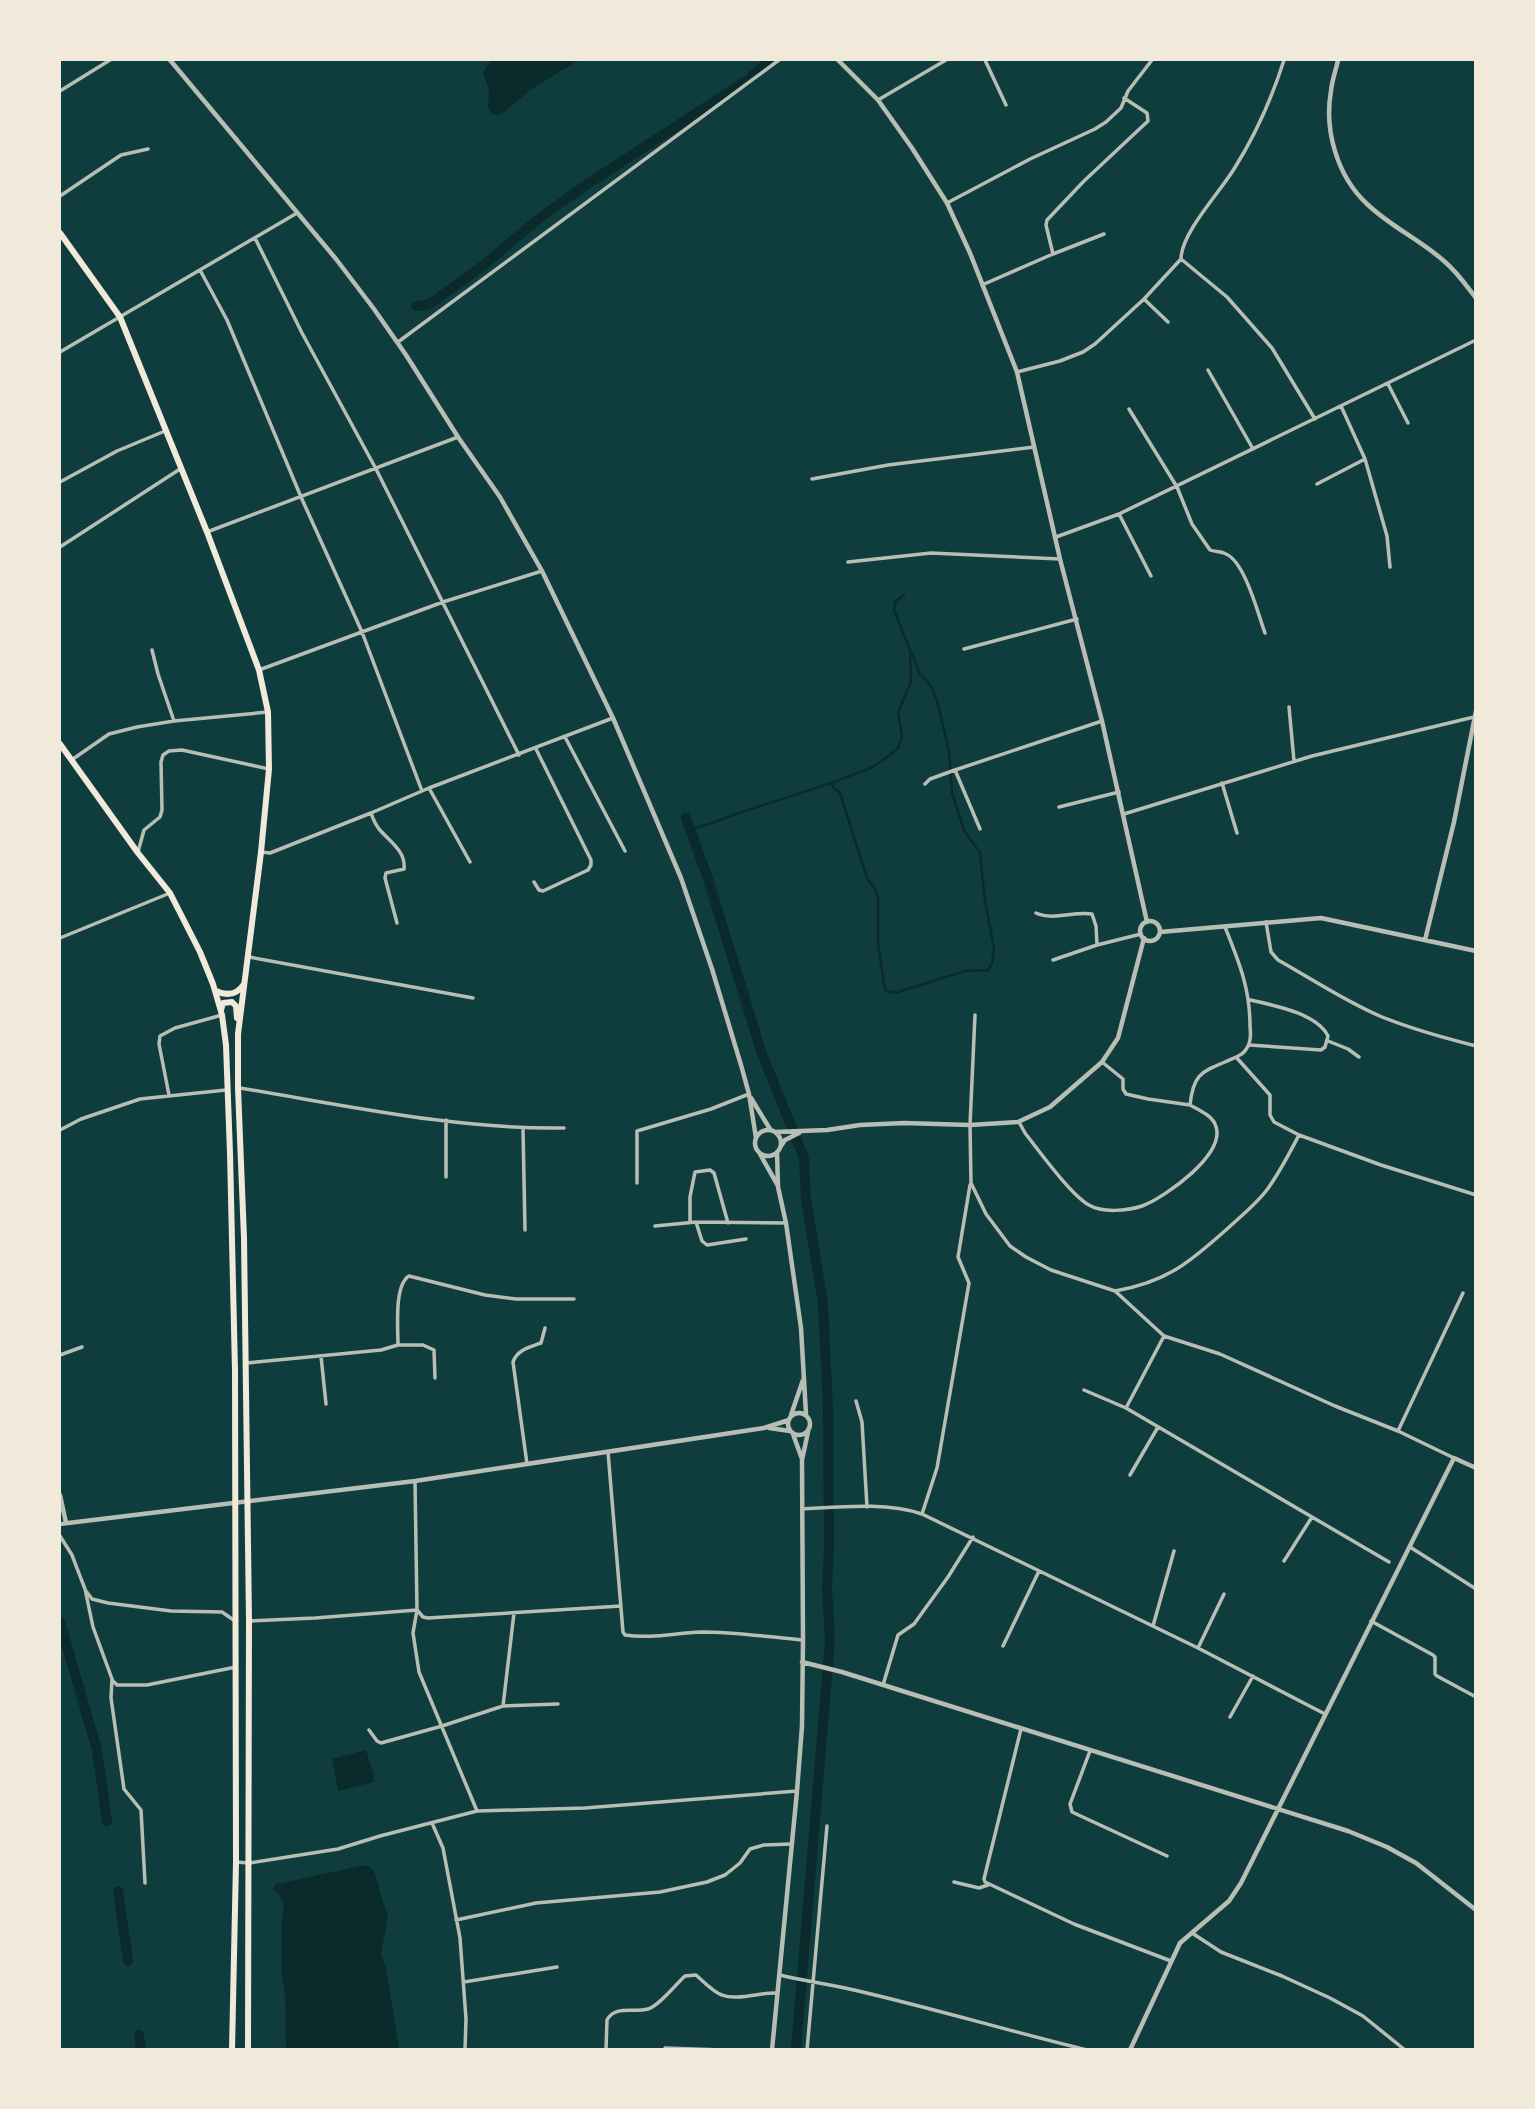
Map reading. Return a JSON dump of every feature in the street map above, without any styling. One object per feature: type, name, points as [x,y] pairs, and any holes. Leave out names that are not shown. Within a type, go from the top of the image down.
[{"type":"main road","points":[[60,233],[120,317],[207,532],[259,670],[268,712],[269,769],[238,1034]]},
{"type":"main road","points":[[60,744],[170,893],[200,952],[216,991],[222,1015]]},
{"type":"main road","points":[[216,991],[236,993],[246,980]]},
{"type":"main road","points":[[232,2049],[236,1862],[233,1252],[226,1045],[221,1006],[229,1001],[237,1009],[244,1238],[249,1621],[248,2049]]},
{"type":"street","points":[[60,92],[110,60]]},
{"type":"street","points":[[170,60],[336,259],[398,342],[458,437],[500,497],[542,571],[613,718],[681,878],[712,969],[749,1094],[755,1146],[778,1187]]},
{"type":"street","points":[[398,342],[779,60]]},
{"type":"street","points":[[838,60],[878,100],[947,203],[970,253],[1017,372],[1060,559],[1119,792],[1147,922]]},
{"type":"street","points":[[878,100],[946,60]]},
{"type":"street","points":[[985,60],[1006,105]]},
{"type":"street","points":[[947,203],[1030,159],[1095,129],[1121,108],[1124,98],[1152,60]]},
{"type":"street","points":[[1017,372],[1059,361],[1083,352],[1095,344],[1144,299],[1181,259],[1181,251],[1190,233],[1234,170],[1255,133],[1272,96],[1284,60]]},
{"type":"street","points":[[1338,60],[1330,92],[1330,133],[1347,181],[1367,204],[1445,262],[1475,298]]},
{"type":"street","points":[[1053,254],[1047,220],[1084,181],[1149,121],[1147,113],[1124,98]]},
{"type":"street","points":[[60,197],[121,155],[148,149]]},
{"type":"street","points":[[60,352],[297,213]]},
{"type":"street","points":[[982,285],[1104,234]]},
{"type":"street","points":[[256,237],[302,333],[376,469],[519,755]]},
{"type":"street","points":[[1181,259],[1227,297],[1272,348],[1315,419]]},
{"type":"street","points":[[200,270],[227,320],[301,497],[362,632],[422,791]]},
{"type":"street","points":[[1144,299],[1168,322]]},
{"type":"street","points":[[1056,537],[1119,514],[1177,487],[1475,340]]},
{"type":"street","points":[[1208,370],[1253,449]]},
{"type":"street","points":[[1388,384],[1408,423]]},
{"type":"street","points":[[1341,407],[1365,459],[1387,536],[1390,568]]},
{"type":"street","points":[[1129,409],[1177,487],[1192,524],[1210,550],[1226,554],[1236,562],[1244,576],[1265,633]]},
{"type":"street","points":[[60,482],[117,451],[165,431]]},
{"type":"street","points":[[207,532],[458,437]]},
{"type":"street","points":[[812,479],[1034,447]]},
{"type":"street","points":[[1317,484],[1365,459]]},
{"type":"street","points":[[60,547],[180,469]]},
{"type":"street","points":[[1119,514],[1151,576]]},
{"type":"street","points":[[848,562],[931,553],[1060,559]]},
{"type":"street","points":[[259,670],[443,602],[542,571]]},
{"type":"street","points":[[964,649],[1077,619]]},
{"type":"street","points":[[152,650],[174,721]]},
{"type":"street","points":[[1289,707],[1294,761]]},
{"type":"street","points":[[1425,940],[1456,816],[1475,711]]},
{"type":"street","points":[[71,761],[109,734],[137,727],[268,712]]},
{"type":"street","points":[[1124,814],[1294,761],[1474,717]]},
{"type":"street","points":[[261,852],[270,853],[429,788],[613,718]]},
{"type":"street","points":[[925,785],[930,779],[1102,721]]},
{"type":"street","points":[[565,737],[625,851]]},
{"type":"street","points":[[534,882],[539,890],[543,891],[588,870],[592,865],[536,749]]},
{"type":"street","points":[[138,853],[144,830],[160,817],[161,762],[163,755],[169,751],[182,750],[269,769]]},
{"type":"street","points":[[955,770],[980,829]]},
{"type":"street","points":[[1222,783],[1237,833]]},
{"type":"street","points":[[429,788],[470,862]]},
{"type":"street","points":[[1059,807],[1119,792]]},
{"type":"street","points":[[371,813],[377,827],[402,854],[405,864],[404,869],[386,873],[385,878],[397,923]]},
{"type":"street","points":[[60,938],[170,893]]},
{"type":"street","points":[[1036,913],[1053,917],[1074,913],[1091,914],[1096,926],[1097,945]]},
{"type":"street","points":[[1160,932],[1321,918],[1475,951]]},
{"type":"street","points":[[756,1138],[761,1132],[773,1131],[893,1124],[970,1125],[1018,1122],[1050,1107],[1102,1062],[1118,1038],[1143,936],[1142,927],[1147,922],[1153,922],[1160,932]]},
{"type":"street","points":[[1266,922],[1271,952],[1278,960],[1360,1007],[1475,1046]]},
{"type":"street","points":[[1190,1105],[1194,1086],[1204,1070],[1236,1057],[1249,1045],[1251,1038],[1250,1000],[1246,981],[1226,927]]},
{"type":"street","points":[[1053,960],[1097,945],[1143,936],[1152,940],[1160,932]]},
{"type":"street","points":[[249,957],[472,998]]},
{"type":"street","points":[[1249,1045],[1318,1051],[1325,1047],[1328,1041],[1326,1031],[1308,1018],[1283,1007],[1250,1000]]},
{"type":"street","points":[[169,1095],[159,1044],[160,1036],[175,1028],[222,1015]]},
{"type":"street","points":[[922,1514],[937,1468],[969,1283],[958,1257],[971,1183],[970,1125],[975,1015]]},
{"type":"street","points":[[1328,1041],[1359,1057]]},
{"type":"street","points":[[1236,1057],[1271,1098],[1270,1115],[1274,1122],[1299,1135],[1381,1165],[1475,1195]]},
{"type":"street","points":[[1018,1122],[1081,1200],[1096,1209],[1129,1209],[1142,1206],[1168,1192],[1211,1153],[1218,1132],[1215,1122],[1190,1105],[1126,1094],[1123,1079],[1102,1062]]},
{"type":"street","points":[[238,1088],[446,1120],[523,1129],[564,1128]]},
{"type":"street","points":[[60,1130],[82,1119],[140,1099],[227,1090]]},
{"type":"street","points":[[749,1094],[780,1138],[778,1187],[801,1328],[806,1414],[810,1420],[802,1460],[802,1726],[772,2049]]},
{"type":"street","points":[[637,1183],[637,1131],[711,1109],[749,1094]]},
{"type":"street","points":[[446,1120],[446,1177]]},
{"type":"street","points":[[523,1129],[525,1230]]},
{"type":"street","points":[[759,1152],[767,1156],[779,1150],[785,1140],[793,1135],[807,1131]]},
{"type":"street","points":[[1115,1291],[1138,1286],[1171,1273],[1199,1254],[1265,1193],[1299,1135]]},
{"type":"street","points":[[690,1222],[690,1197],[695,1172],[710,1170],[714,1173],[728,1223]]},
{"type":"street","points":[[971,1183],[994,1228],[1010,1245],[1051,1270],[1115,1291],[1164,1336],[1220,1354],[1398,1431],[1475,1468]]},
{"type":"street","points":[[655,1226],[690,1222],[786,1223]]},
{"type":"street","points":[[696,1222],[702,1241],[707,1245],[746,1239]]},
{"type":"street","points":[[398,1345],[400,1292],[404,1278],[409,1276],[485,1295],[516,1299],[574,1299]]},
{"type":"street","points":[[1398,1431],[1463,1293]]},
{"type":"street","points":[[527,1464],[513,1362],[515,1356],[528,1347],[541,1343],[545,1328]]},
{"type":"street","points":[[1126,1408],[1164,1336]]},
{"type":"street","points":[[244,1364],[381,1350],[398,1345],[423,1345],[434,1350],[435,1378]]},
{"type":"street","points":[[60,1355],[82,1347]]},
{"type":"street","points":[[320,1356],[326,1404]]},
{"type":"street","points":[[802,1460],[788,1426],[804,1376]]},
{"type":"street","points":[[1084,1391],[1126,1408],[1388,1562]]},
{"type":"street","points":[[856,1401],[862,1422],[867,1507]]},
{"type":"street","points":[[60,1495],[63,1523],[415,1481],[764,1428],[798,1413],[806,1414]]},
{"type":"street","points":[[1130,1475],[1158,1427]]},
{"type":"street","points":[[764,1428],[803,1435],[808,1432]]},
{"type":"street","points":[[608,1451],[625,1635],[711,1632],[803,1640]]},
{"type":"street","points":[[1130,2049],[1180,1943],[1229,1901],[1241,1883],[1454,1458]]},
{"type":"street","points":[[415,1481],[417,1609],[413,1633],[419,1672],[477,1811]]},
{"type":"street","points":[[802,1509],[867,1507],[903,1509],[922,1514],[1198,1648],[1325,1714]]},
{"type":"street","points":[[1284,1561],[1312,1517]]},
{"type":"street","points":[[60,1536],[72,1555],[85,1589],[93,1627],[112,1679],[117,1685],[147,1685],[236,1667]]},
{"type":"street","points":[[883,1685],[898,1636],[914,1624],[973,1537]]},
{"type":"street","points":[[1409,1546],[1475,1589]]},
{"type":"street","points":[[1153,1626],[1174,1550]]},
{"type":"street","points":[[1003,1646],[1039,1571]]},
{"type":"street","points":[[85,1589],[92,1599],[108,1603],[171,1611],[222,1612],[235,1621]]},
{"type":"street","points":[[1198,1648],[1224,1594]]},
{"type":"street","points":[[417,1609],[423,1617],[428,1618],[621,1606]]},
{"type":"street","points":[[249,1621],[417,1609]]},
{"type":"street","points":[[503,1706],[514,1613]]},
{"type":"street","points":[[1371,1621],[1433,1655],[1435,1674],[1475,1697]]},
{"type":"street","points":[[802,1662],[1348,1831],[1387,1846],[1416,1863],[1475,1910]]},
{"type":"street","points":[[1230,1717],[1253,1676]]},
{"type":"street","points":[[112,1679],[111,1698],[124,1789],[141,1810],[145,1883]]},
{"type":"street","points":[[369,1730],[381,1743],[503,1706],[558,1704]]},
{"type":"street","points":[[1021,1729],[984,1879],[988,1885],[1074,1924],[1171,1961]]},
{"type":"street","points":[[1090,1751],[1070,1804],[1072,1812],[1167,1856]]},
{"type":"street","points":[[236,1862],[248,1863],[338,1849],[477,1811],[585,1808],[797,1791]]},
{"type":"street","points":[[432,1823],[443,1849],[456,1920],[464,1982],[465,2049]]},
{"type":"street","points":[[807,2049],[827,1826]]},
{"type":"street","points":[[456,1920],[536,1903],[660,1892],[706,1882],[725,1875],[740,1863],[750,1849],[791,1843]]},
{"type":"street","points":[[954,1882],[979,1888],[988,1885]]},
{"type":"street","points":[[1192,1933],[1221,1952],[1331,1998],[1363,2016],[1405,2049]]},
{"type":"street","points":[[464,1982],[557,1967]]},
{"type":"street","points":[[606,2049],[609,2015],[614,2011],[651,2008],[685,1976],[696,1975],[721,1995],[733,1997],[765,1992],[779,1993]]},
{"type":"street","points":[[779,1975],[851,1989],[1087,2049]]},
{"type":"street","points":[[665,2048],[723,2049]]},
{"type":"water","points":[[491,60],[579,60],[530,90],[503,113],[496,115],[491,113],[488,107],[489,90],[483,72]]},
{"type":"water","points":[[366,1750],[374,1775],[373,1782],[338,1791],[332,1759]]},
{"type":"water","points":[[369,1866],[374,1871],[388,1918],[381,1953],[386,1968],[399,2049],[286,2049],[285,1994],[281,1969],[284,1905],[278,1893],[272,1890],[276,1884]]},
{"type":"waterway","points":[[416,306],[428,305],[480,268],[541,217],[749,79],[770,60]]},
{"type":"waterway","points":[[904,595],[896,601],[894,610],[910,650],[911,682],[898,712],[902,737],[898,748],[871,768],[831,783],[840,793],[867,878],[876,890],[878,944],[885,990],[890,992],[898,992],[965,971],[988,970],[992,964],[994,948],[980,853],[964,830],[952,793],[949,751],[938,704],[931,686],[920,674],[910,650]]},
{"type":"waterway","points":[[690,829],[831,783]]},
{"type":"waterway","points":[[686,818],[708,879],[762,1054],[804,1158],[806,1199],[823,1304],[828,1408],[827,1587],[830,1640],[796,2050]]},
{"type":"waterway","points":[[60,1622],[97,1750],[107,1821]]},
{"type":"waterway","points":[[118,1891],[128,1961]]},
{"type":"waterway","points":[[139,2035],[141,2050]]}]
